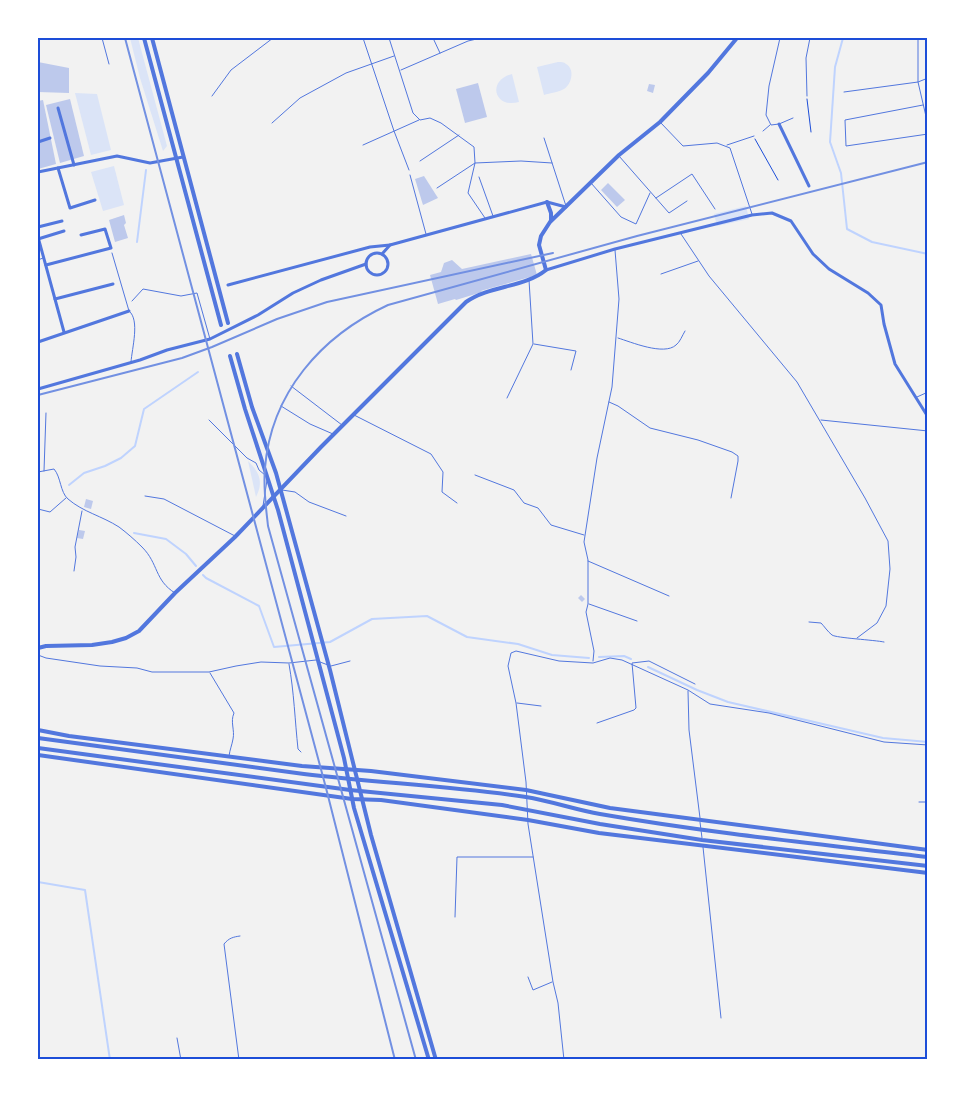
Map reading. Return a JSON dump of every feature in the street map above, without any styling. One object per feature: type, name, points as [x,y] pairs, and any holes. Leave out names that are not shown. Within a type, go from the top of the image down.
[{"type":"street","points":[[144,38],[222,325]]},
{"type":"street","points":[[152,38],[228,323]]},
{"type":"street","points":[[546,270],[539,245],[541,236],[550,222],[618,155],[660,122],[708,73],[737,38]]},
{"type":"street","points":[[58,108],[74,165]]},
{"type":"street","points":[[779,124],[809,186]]},
{"type":"street","points":[[38,142],[50,138]]},
{"type":"street","points":[[38,172],[117,156],[150,163],[183,157]]},
{"type":"street","points":[[58,168],[70,208],[95,200]]},
{"type":"street","points":[[228,285],[370,247],[427,235],[547,202],[566,207]]},
{"type":"street","points":[[547,202],[551,213],[550,222]]},
{"type":"street","points":[[39,647],[92,645],[126,638],[138,631],[175,593],[236,536],[334,434],[466,302],[484,292],[529,279],[546,270],[615,250],[752,215],[772,214],[791,220],[813,254],[829,269],[868,293],[881,305],[895,364],[928,416]]},
{"type":"street","points":[[38,227],[62,222]]},
{"type":"street","points":[[46,265],[110,248],[105,229],[81,236]]},
{"type":"street","points":[[64,231],[38,238],[64,332]]},
{"type":"street","points":[[382,254],[390,244]]},
{"type":"street","points":[[376,253],[382,254],[388,264],[384,273],[374,274],[368,271],[366,264],[367,259],[376,253]]},
{"type":"street","points":[[38,388],[210,339],[258,316],[293,293],[321,280],[366,264]]},
{"type":"street","points":[[55,299],[112,284]]},
{"type":"street","points":[[38,342],[129,311]]},
{"type":"street","points":[[237,354],[252,407],[280,489],[330,670],[362,801],[436,1060]]},
{"type":"street","points":[[230,356],[244,409],[274,497],[322,672],[347,770],[352,800],[428,1060]]},
{"type":"street","points":[[38,730],[69,736],[302,766],[371,771],[526,790],[610,808],[928,850]]},
{"type":"street","points":[[67,742],[69,736]]},
{"type":"street","points":[[38,738],[304,774],[527,798],[599,814],[701,830],[928,857]]},
{"type":"street","points":[[38,748],[360,792],[483,803],[528,809],[600,824],[702,840],[928,866]]},
{"type":"street","points":[[38,755],[352,800],[381,800],[528,820],[599,833],[928,873]]},
{"type":"street","points":[[302,766],[304,774]]},
{"type":"street","points":[[307,785],[309,793]]},
{"type":"lane","points":[[102,38],[109,64]]},
{"type":"lane","points":[[212,96],[231,70],[273,38]]},
{"type":"lane","points":[[363,38],[409,170]]},
{"type":"lane","points":[[389,38],[413,113],[420,120]]},
{"type":"lane","points":[[433,38],[440,54]]},
{"type":"lane","points":[[400,70],[468,41],[482,38]]},
{"type":"lane","points":[[771,125],[766,115],[769,86],[780,38]]},
{"type":"lane","points":[[807,96],[806,58],[810,38]]},
{"type":"lane","points":[[918,38],[918,82],[928,125]]},
{"type":"lane","points":[[272,123],[300,98],[346,73],[395,56]]},
{"type":"lane","points":[[844,92],[918,82],[928,78]]},
{"type":"lane","points":[[923,106],[845,120],[846,146],[928,134]]},
{"type":"lane","points":[[363,145],[420,120],[430,118],[460,135],[474,147],[475,163],[468,193],[485,219]]},
{"type":"lane","points":[[763,131],[771,125],[793,118]]},
{"type":"lane","points":[[660,122],[683,146],[717,143],[726,146],[732,151],[752,215]]},
{"type":"lane","points":[[420,161],[460,135]]},
{"type":"lane","points":[[726,146],[754,136]]},
{"type":"lane","points":[[544,138],[566,207]]},
{"type":"lane","points":[[618,155],[655,199],[669,212],[687,201]]},
{"type":"lane","points":[[437,188],[475,163],[522,160],[552,163]]},
{"type":"lane","points":[[655,199],[692,174],[715,209]]},
{"type":"lane","points":[[410,175],[427,235]]},
{"type":"lane","points":[[479,177],[493,216]]},
{"type":"lane","points":[[591,183],[621,217],[636,224],[650,193]]},
{"type":"lane","points":[[681,233],[715,283],[797,382],[865,498],[888,542],[890,569],[886,606],[877,623],[857,638]]},
{"type":"lane","points":[[593,663],[594,651],[586,612],[588,604],[588,560],[585,535],[597,458],[612,386],[619,299],[615,250]]},
{"type":"lane","points":[[112,253],[129,311],[133,314],[135,323],[130,363]]},
{"type":"lane","points":[[38,260],[44,258]]},
{"type":"lane","points":[[660,274],[699,261]]},
{"type":"lane","points":[[507,398],[533,344],[529,279]]},
{"type":"lane","points":[[132,301],[143,289],[181,296],[197,293],[210,339]]},
{"type":"lane","points":[[617,337],[665,350],[676,345],[685,331]]},
{"type":"lane","points":[[533,344],[576,352],[571,370]]},
{"type":"lane","points":[[291,386],[342,426]]},
{"type":"lane","points":[[916,397],[928,392]]},
{"type":"lane","points":[[608,402],[618,406],[650,428],[698,440],[738,456],[731,498]]},
{"type":"lane","points":[[281,406],[310,424],[334,434]]},
{"type":"lane","points":[[44,472],[46,413]]},
{"type":"lane","points":[[353,415],[432,454],[443,472],[442,492],[457,503]]},
{"type":"lane","points":[[209,420],[247,458],[256,463],[259,470],[267,476],[263,508]]},
{"type":"lane","points":[[820,420],[928,431]]},
{"type":"lane","points":[[38,472],[54,469],[58,473],[66,498],[82,510],[118,527],[141,546],[156,565],[159,578],[165,587],[175,593]]},
{"type":"lane","points":[[475,475],[514,490],[524,503],[538,508],[551,525],[585,535]]},
{"type":"lane","points":[[280,489],[295,492],[309,502],[346,516]]},
{"type":"lane","points":[[145,496],[164,499],[236,536]]},
{"type":"lane","points":[[38,509],[50,512],[66,498]]},
{"type":"lane","points":[[74,571],[75,547],[82,510]]},
{"type":"lane","points":[[588,560],[669,596]]},
{"type":"lane","points":[[588,604],[637,621]]},
{"type":"lane","points":[[809,622],[821,623],[831,635],[838,637],[884,642]]},
{"type":"lane","points":[[564,1060],[558,1003],[553,982],[528,820],[516,703],[508,666],[510,653],[516,651],[559,661],[593,663],[615,658],[632,663],[688,690],[710,704],[769,713],[884,742],[928,745]]},
{"type":"lane","points":[[38,655],[46,658],[100,666],[137,668],[152,672],[209,672],[261,662],[289,663],[315,660],[331,666],[350,661]]},
{"type":"lane","points":[[632,663],[649,661],[695,684]]},
{"type":"lane","points":[[289,663],[293,685],[298,749],[301,752]]},
{"type":"lane","points":[[597,723],[636,708],[632,663]]},
{"type":"lane","points":[[209,672],[234,713],[231,719],[233,739],[229,757]]},
{"type":"lane","points":[[688,690],[689,730],[721,1018]]},
{"type":"lane","points":[[516,703],[541,706]]},
{"type":"lane","points":[[919,802],[928,802]]},
{"type":"lane","points":[[455,917],[457,857],[534,857]]},
{"type":"lane","points":[[239,1060],[224,944],[233,937],[240,936]]},
{"type":"lane","points":[[528,977],[533,990],[553,982]]},
{"type":"lane","points":[[177,1038],[181,1060]]},
{"type":"path","points":[[807,96],[811,132]]},
{"type":"path","points":[[754,136],[778,180]]},
{"type":"shaded area","points":[[130,38],[138,38],[167,146],[163,151],[140,78]]},
{"type":"shaded area","points":[[558,62],[569,66],[571,69],[571,80],[564,89],[544,95],[537,67]]},
{"type":"shaded area","points":[[512,74],[519,102],[504,102],[499,98],[496,88],[499,82]]},
{"type":"shaded area","points":[[75,93],[97,94],[111,150],[91,155]]},
{"type":"shaded area","points":[[114,166],[124,205],[103,211],[91,172]]},
{"type":"shaded area","points":[[746,206],[749,219],[717,226],[714,214]]},
{"type":"shaded area","points":[[248,461],[255,469],[260,481],[256,497]]},
{"type":"building","points":[[38,62],[69,68],[69,93],[38,92]]},
{"type":"building","points":[[478,83],[487,117],[465,123],[456,89]]},
{"type":"building","points":[[649,84],[655,85],[653,93],[647,91]]},
{"type":"building","points":[[70,99],[84,156],[60,163],[46,105]]},
{"type":"building","points":[[43,100],[56,164],[38,169],[38,101]]},
{"type":"building","points":[[424,176],[438,198],[423,205],[415,179]]},
{"type":"building","points":[[608,183],[625,200],[617,207],[601,190]]},
{"type":"building","points":[[124,215],[126,223],[124,225],[128,238],[115,242],[109,220]]},
{"type":"building","points":[[531,254],[537,275],[438,304],[430,275],[441,272],[444,263],[452,260],[462,269]]},
{"type":"building","points":[[86,499],[93,501],[91,509],[84,507]]},
{"type":"building","points":[[79,530],[85,531],[83,539],[77,538]]},
{"type":"building","points":[[581,595],[585,599],[582,602],[578,598]]},
{"type":"waterway","points":[[843,38],[835,67],[830,142],[841,173],[847,229],[872,242],[928,254]]},
{"type":"waterway","points":[[137,242],[146,170]]},
{"type":"waterway","points":[[69,485],[84,473],[121,458],[135,446],[144,409],[198,372]]},
{"type":"waterway","points":[[134,533],[166,539],[186,554],[196,566]]},
{"type":"waterway","points":[[203,575],[259,606],[274,647],[330,642],[372,619],[427,616],[467,637],[518,644],[552,655],[589,658]]},
{"type":"waterway","points":[[599,657],[624,656],[631,659]]},
{"type":"waterway","points":[[648,667],[728,702],[883,738],[928,742]]},
{"type":"waterway","points":[[38,882],[85,890],[110,1060]]},
{"type":"railway","points":[[125,38],[326,788],[395,1060]]},
{"type":"railway","points":[[416,1060],[268,526],[265,468],[269,441],[277,415],[289,392],[321,350],[341,333],[388,305],[637,236],[928,162]]},
{"type":"railway","points":[[38,395],[182,358],[277,319],[327,302],[553,253]]}]
